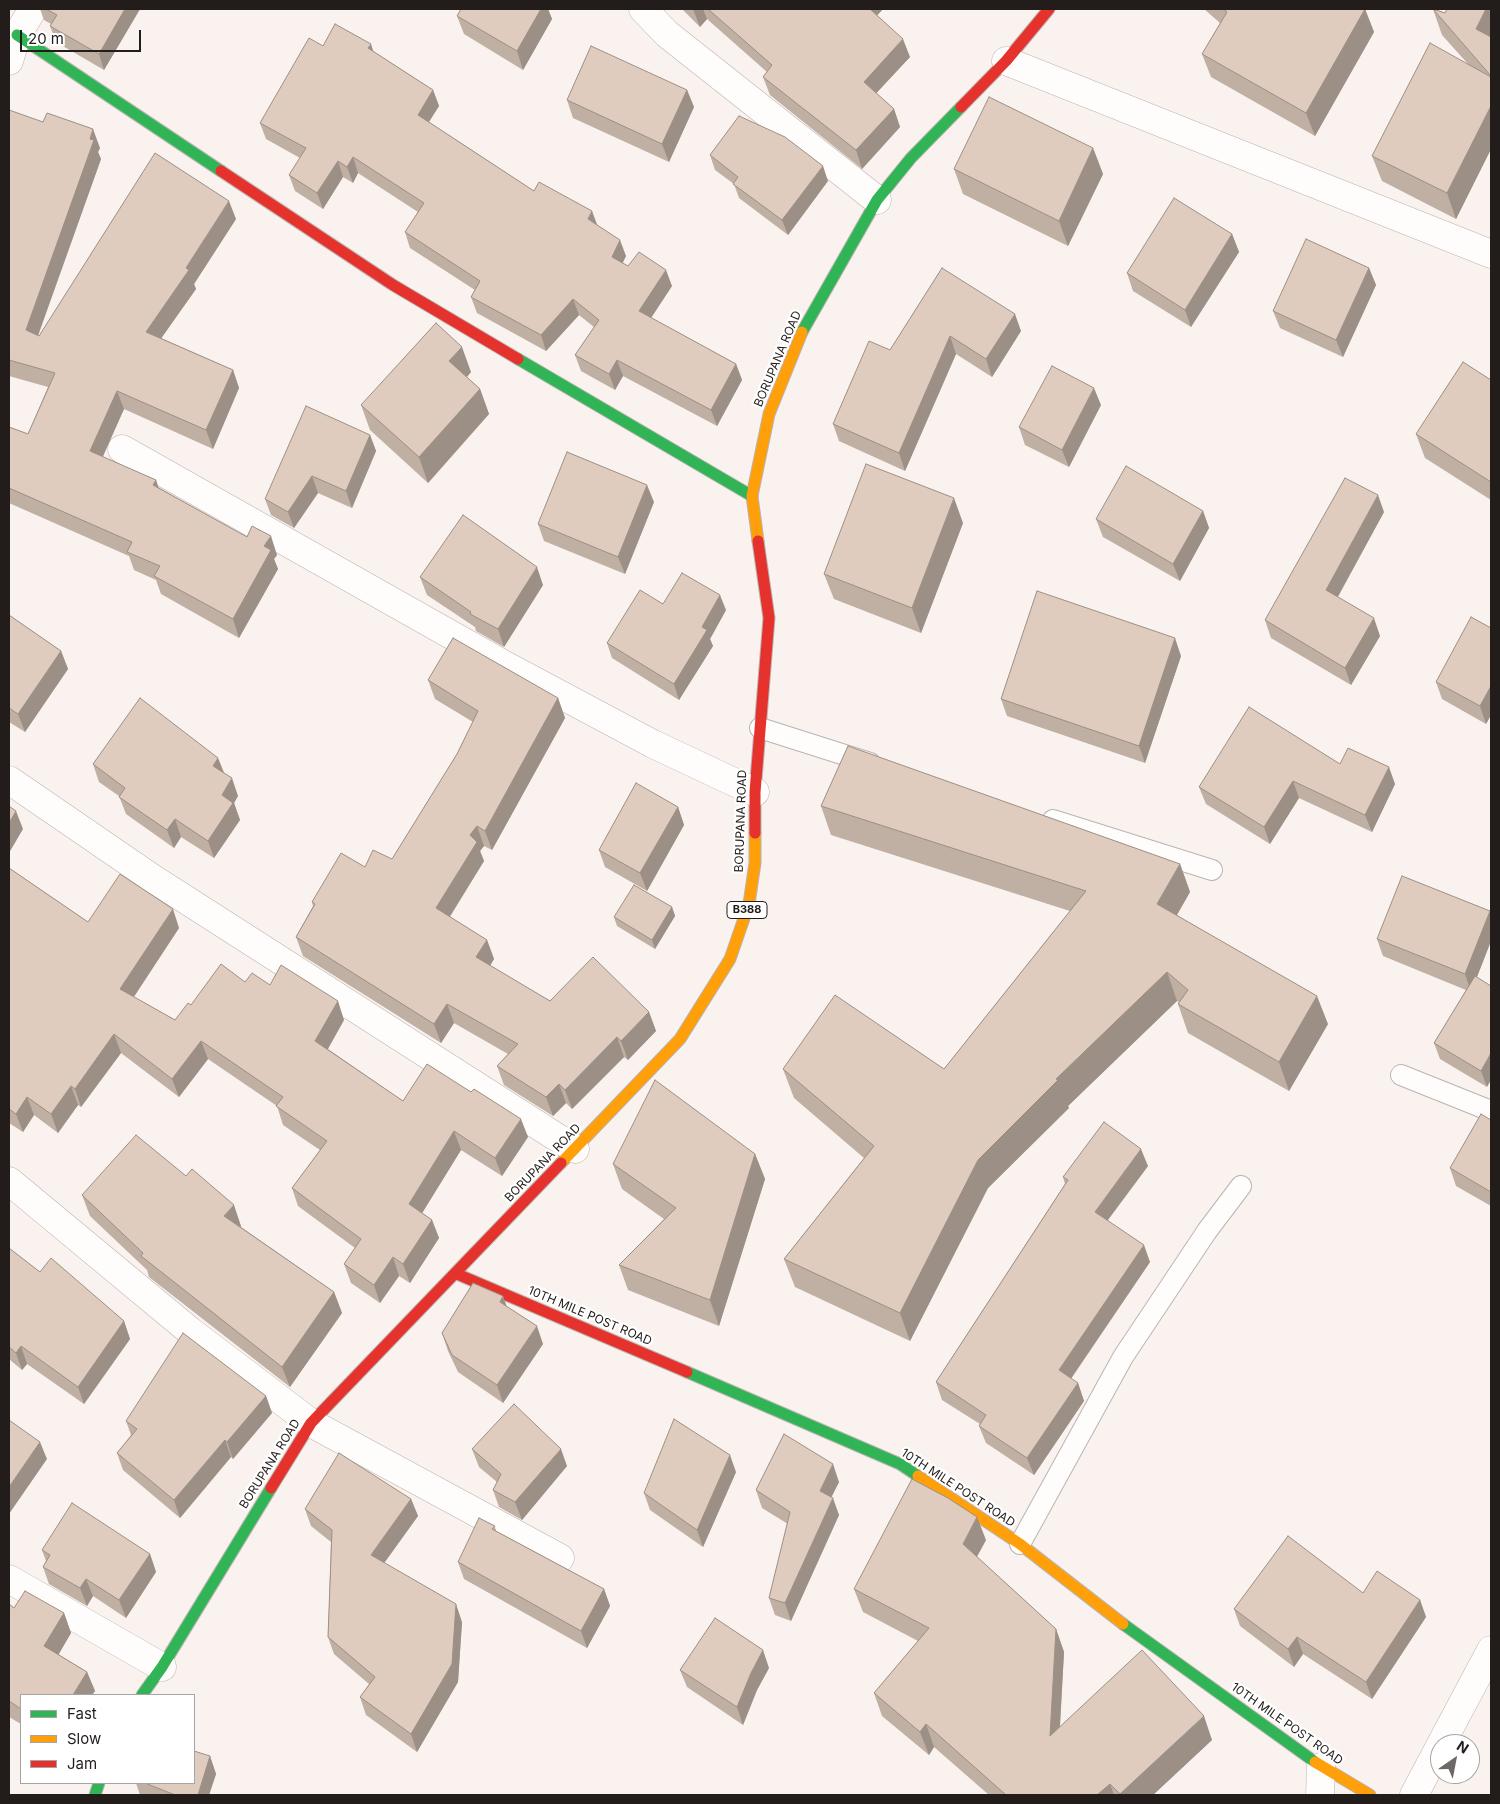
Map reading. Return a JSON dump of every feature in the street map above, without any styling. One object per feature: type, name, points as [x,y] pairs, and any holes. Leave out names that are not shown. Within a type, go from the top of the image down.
[{"type":"main road","name":"BORUPANA ROAD","points":[[143,1694],[162,1667],[311,1423],[680,1039],[730,959],[749,904],[755,863],[755,792],[769,618],[752,496],[769,414],[807,321],[877,200],[911,158],[1006,61],[1050,9]]},
{"type":"main road","points":[[17,35],[393,285],[752,496]]},
{"type":"main road","name":"10TH MILE POST ROAD","points":[[456,1274],[900,1464],[1020,1544],[1148,1644],[1321,1766],[1370,1795]]},
{"type":"street","points":[[9,61],[17,35],[33,9]]},
{"type":"street","points":[[643,9],[667,34],[877,200]]},
{"type":"street","points":[[1006,61],[1491,254]]},
{"type":"street","points":[[122,449],[501,663],[653,744],[755,792]]},
{"type":"street","points":[[9,780],[152,878],[575,1149]]},
{"type":"street","points":[[9,1181],[190,1331],[311,1423],[560,1558]]},
{"type":"street","points":[[9,1579],[162,1667]]},
{"type":"street","points":[[1446,1734],[1491,1650]]},
{"type":"street","points":[[1414,1795],[1430,1764]]},
{"type":"street","points":[[1320,1795],[1321,1766]]},
{"type":"lane","points":[[760,728],[892,770]]},
{"type":"lane","points":[[1034,814],[1212,870]]},
{"type":"lane","points":[[1401,1074],[1491,1111]]},
{"type":"lane","points":[[1020,1544],[1123,1357],[1207,1231],[1241,1186]]},
{"type":"building","points":[[46,9],[125,9],[99,54],[50,26],[57,15]]},
{"type":"building","points":[[461,9],[541,9],[517,51],[457,16]]},
{"type":"building","points":[[708,9],[870,9],[903,39],[864,82],[894,109],[856,150],[763,77],[772,65]]},
{"type":"building","points":[[1223,9],[1365,9],[1306,113],[1202,54],[1227,12]]},
{"type":"building","points":[[1433,9],[1445,13],[1447,9],[1486,9],[1476,29],[1491,37],[1491,76]]},
{"type":"building","points":[[335,24],[371,44],[368,48],[433,90],[418,115],[534,191],[539,182],[592,211],[588,219],[620,240],[612,257],[628,266],[639,252],[666,270],[639,311],[736,364],[711,410],[617,360],[609,374],[575,355],[599,320],[573,299],[541,335],[471,297],[480,281],[405,232],[424,203],[353,157],[347,167],[338,161],[317,193],[289,175],[306,148],[260,123],[309,38],[323,46]]},
{"type":"building","points":[[1430,43],[1491,77],[1491,106],[1447,193],[1372,156]]},
{"type":"building","points":[[591,46],[687,90],[662,144],[567,100]]},
{"type":"building","points":[[989,97],[1093,148],[1059,221],[954,169]]},
{"type":"building","points":[[9,110],[43,122],[47,113],[93,129],[90,139],[94,140],[26,330],[39,336],[155,153],[229,201],[186,268],[189,270],[146,332],[233,370],[206,430],[117,391],[90,451],[156,480],[153,485],[247,537],[252,526],[271,536],[264,546],[271,550],[233,619],[154,576],[160,566],[127,552],[132,542],[9,488],[9,427],[28,434],[55,373],[9,360]]},
{"type":"building","points":[[739,116],[785,137],[823,166],[782,220],[733,184],[738,177],[710,155]]},
{"type":"building","points":[[1174,198],[1232,234],[1185,310],[1127,273]]},
{"type":"building","points":[[1306,239],[1369,268],[1336,340],[1273,311]]},
{"type":"building","points":[[942,268],[1015,314],[986,359],[950,336],[899,453],[833,424],[869,341],[890,350]]},
{"type":"building","points":[[436,323],[462,347],[449,361],[480,389],[419,457],[361,405]]},
{"type":"building","points":[[1463,362],[1491,380],[1491,482],[1416,434]]},
{"type":"building","points":[[1052,366],[1094,388],[1062,450],[1019,427]]},
{"type":"building","points":[[306,406],[370,435],[346,491],[312,476],[288,512],[265,499]]},
{"type":"building","points":[[567,452],[647,485],[618,557],[538,524]]},
{"type":"building","points":[[866,464],[954,498],[912,608],[824,574]]},
{"type":"building","points":[[1126,466],[1203,511],[1173,564],[1096,519]]},
{"type":"building","points":[[1345,478],[1378,495],[1326,590],[1374,618],[1345,668],[1265,620]]},
{"type":"building","points":[[463,515],[537,567],[498,629],[470,614],[471,612],[420,577]]},
{"type":"building","points":[[682,573],[720,595],[702,627],[707,630],[674,684],[607,643],[640,590],[663,604]]},
{"type":"building","points":[[1037,591],[1175,638],[1139,746],[1001,699]]},
{"type":"building","points":[[9,615],[61,651],[18,714],[9,708]]},
{"type":"building","points":[[1471,617],[1491,628],[1491,686],[1480,706],[1436,682]]},
{"type":"building","points":[[453,638],[558,698],[485,831],[477,826],[470,835],[477,842],[436,908],[487,940],[476,957],[550,1001],[593,957],[649,1012],[621,1041],[617,1037],[565,1090],[559,1084],[546,1097],[497,1066],[518,1044],[447,1004],[434,1024],[296,937],[315,904],[312,902],[341,853],[365,867],[373,850],[392,859],[457,754],[478,711],[428,680]]},
{"type":"building","points":[[140,698],[218,758],[213,766],[232,778],[222,795],[233,803],[208,841],[175,819],[167,830],[119,797],[125,788],[93,764]]},
{"type":"building","points":[[1249,707],[1340,764],[1348,748],[1389,767],[1365,815],[1293,781],[1264,827],[1199,787]]},
{"type":"building","points":[[848,746],[1180,864],[1157,904],[1317,996],[1279,1062],[1178,1004],[1188,990],[1167,972],[1056,1079],[1058,1080],[978,1160],[900,1313],[784,1259],[874,1146],[783,1069],[835,995],[944,1069],[1086,891],[821,806]]},
{"type":"building","points":[[636,783],[678,807],[640,873],[599,850]]},
{"type":"building","points":[[9,806],[16,811],[9,823]]},
{"type":"building","points":[[9,868],[88,922],[120,874],[173,909],[120,989],[175,1020],[188,1003],[191,1005],[221,964],[245,982],[252,973],[270,985],[281,965],[338,1001],[315,1041],[403,1101],[427,1064],[471,1092],[474,1089],[521,1119],[495,1158],[454,1131],[409,1204],[432,1220],[403,1264],[393,1257],[374,1285],[344,1264],[361,1239],[292,1188],[327,1141],[276,1106],[283,1097],[201,1041],[172,1079],[114,1034],[75,1089],[71,1086],[51,1114],[27,1097],[16,1114],[9,1109]]},
{"type":"building","points":[[1402,876],[1490,911],[1465,974],[1377,939]]},
{"type":"building","points":[[634,885],[672,907],[652,940],[614,917]]},
{"type":"building","points":[[1475,976],[1491,986],[1491,1053],[1481,1071],[1434,1043]]},
{"type":"building","points":[[655,1080],[755,1154],[710,1300],[619,1265],[676,1208],[613,1164]]},
{"type":"building","points":[[1481,1114],[1491,1120],[1491,1192],[1450,1168]]},
{"type":"building","points":[[1104,1122],[1141,1149],[1095,1212],[1144,1245],[1059,1370],[1078,1383],[1027,1458],[979,1426],[986,1415],[936,1382],[1068,1180],[1063,1177]]},
{"type":"building","points":[[136,1135],[186,1176],[192,1169],[234,1205],[224,1216],[334,1292],[282,1367],[141,1256],[143,1253],[82,1195]]},
{"type":"building","points":[[9,1248],[40,1272],[51,1258],[124,1321],[78,1387],[21,1346],[16,1353],[9,1347]]},
{"type":"building","points":[[473,1283],[503,1296],[500,1302],[537,1326],[497,1385],[452,1355],[442,1333]]},
{"type":"building","points":[[183,1333],[266,1396],[227,1442],[225,1440],[174,1500],[117,1453],[137,1429],[126,1421]]},
{"type":"building","points":[[514,1404],[561,1449],[515,1502],[493,1490],[501,1474],[472,1449]]},
{"type":"building","points":[[674,1419],[730,1455],[697,1530],[644,1493]]},
{"type":"building","points":[[9,1420],[40,1442],[9,1487]]},
{"type":"building","points":[[784,1434],[833,1464],[820,1491],[833,1498],[785,1603],[769,1598],[790,1512],[756,1490]]},
{"type":"building","points":[[339,1453],[411,1499],[371,1555],[456,1604],[452,1664],[411,1734],[360,1697],[375,1677],[328,1637],[332,1530],[305,1509]]},
{"type":"building","points":[[912,1479],[948,1498],[977,1517],[963,1544],[1056,1629],[1050,1736],[1142,1650],[1204,1716],[1120,1794],[1110,1784],[1097,1795],[1006,1795],[926,1724],[920,1732],[874,1693],[929,1628],[854,1589]]},
{"type":"building","points":[[72,1503],[150,1554],[119,1600],[86,1579],[80,1588],[43,1567],[50,1555],[42,1550]]},
{"type":"building","points":[[479,1518],[495,1526],[492,1529],[604,1589],[581,1631],[458,1562]]},
{"type":"building","points":[[1288,1536],[1363,1593],[1377,1571],[1420,1600],[1366,1682],[1297,1637],[1288,1649],[1234,1609]]},
{"type":"building","points":[[25,1591],[64,1613],[44,1646],[87,1672],[74,1694],[20,1694],[20,1708],[9,1701],[9,1604],[14,1608]]},
{"type":"building","points":[[715,1618],[763,1650],[737,1707],[680,1670]]},
{"type":"building","points":[[195,1751],[210,1756],[198,1795],[175,1795],[148,1784],[195,1784]]},
{"type":"traffic: fast","points":[[17,35],[221,171]]},
{"type":"traffic: fast","points":[[802,332],[877,200],[911,158],[961,107]]},
{"type":"traffic: fast","points":[[518,359],[752,496]]},
{"type":"traffic: fast","points":[[687,1372],[900,1464],[918,1476]]},
{"type":"traffic: fast","points":[[143,1694],[162,1667],[271,1488]]},
{"type":"traffic: fast","points":[[1123,1624],[1315,1762]]},
{"type":"traffic: fast","points":[[95,1795],[99,1784]]},
{"type":"traffic: slow","points":[[758,541],[752,496],[769,414],[802,332]]},
{"type":"traffic: slow","points":[[561,1163],[680,1039],[730,959],[749,904],[755,863],[755,833]]},
{"type":"traffic: slow","points":[[918,1476],[1020,1544],[1123,1624]]},
{"type":"traffic: slow","points":[[1315,1762],[1370,1795]]},
{"type":"traffic: jam","points":[[961,107],[1006,61],[1049,9]]},
{"type":"traffic: jam","points":[[221,171],[393,285],[518,359]]},
{"type":"traffic: jam","points":[[755,833],[755,792],[769,618],[758,541]]},
{"type":"traffic: jam","points":[[271,1488],[311,1423],[561,1163]]},
{"type":"traffic: jam","points":[[457,1274],[687,1372]]}]
